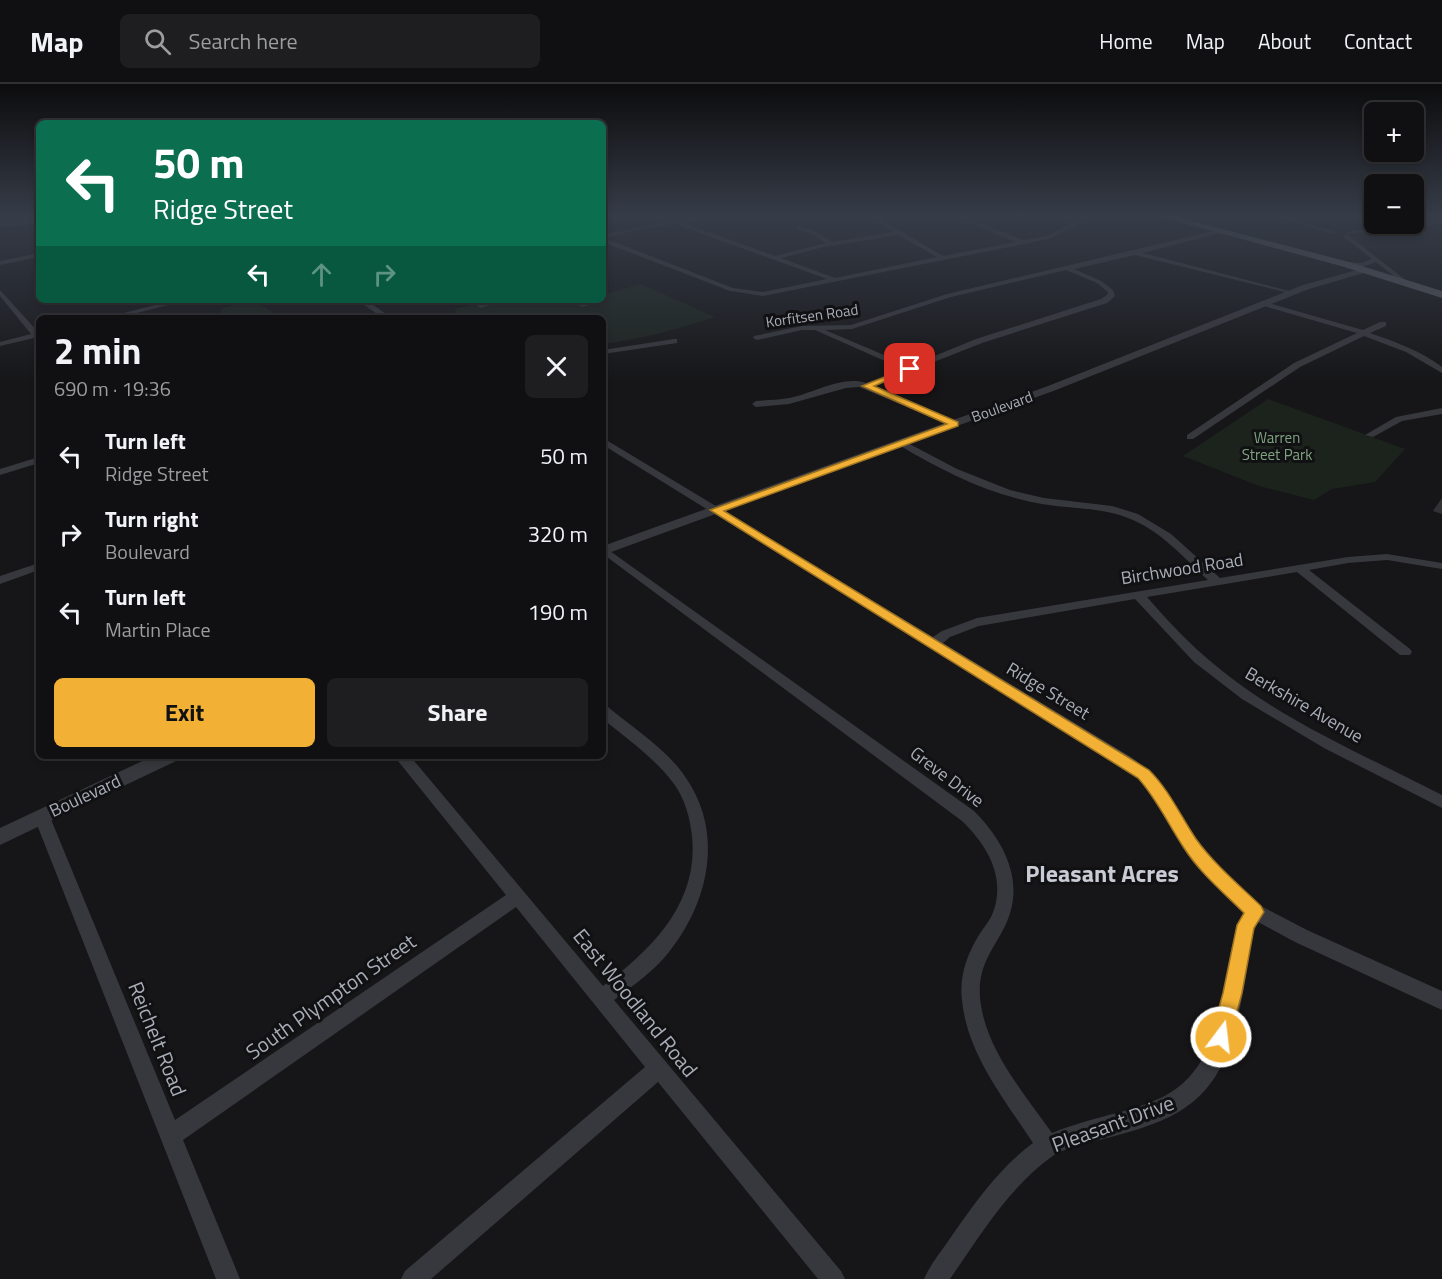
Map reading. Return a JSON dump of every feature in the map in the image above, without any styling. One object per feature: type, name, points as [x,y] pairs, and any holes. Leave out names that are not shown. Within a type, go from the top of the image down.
[{"type":"main road","points":[[1366,271],[1442,295]]},
{"type":"street","points":[[683,271],[732,290],[752,294],[771,293],[880,271]]},
{"type":"street","points":[[809,271],[835,280]]},
{"type":"street","name":"Korfitsen Road","points":[[758,338],[802,328],[852,327],[949,295],[1054,271]]},
{"type":"street","points":[[867,386],[979,341],[1104,301],[1111,296],[1111,291],[1104,285],[1072,271]]},
{"type":"street","points":[[1204,271],[1291,293]]},
{"type":"street","name":"Boulevard","points":[[606,549],[1071,381],[1319,282],[1361,271]]},
{"type":"street","points":[[1390,271],[1406,284]]},
{"type":"street","points":[[0,292],[36,334]]},
{"type":"street","points":[[117,315],[137,308],[166,303]]},
{"type":"street","points":[[366,303],[384,315]]},
{"type":"street","points":[[481,306],[491,303]]},
{"type":"street","points":[[581,303],[585,305]]},
{"type":"street","points":[[1264,303],[1420,355],[1442,371]]},
{"type":"street","points":[[137,308],[145,315]]},
{"type":"street","points":[[1190,437],[1297,365],[1383,324]]},
{"type":"street","points":[[818,328],[826,335],[910,369]]},
{"type":"street","points":[[0,344],[36,336]]},
{"type":"street","points":[[606,352],[674,341]]},
{"type":"street","points":[[756,404],[789,400],[845,385],[867,386],[955,424]]},
{"type":"street","points":[[1370,435],[1399,419],[1442,411]]},
{"type":"street","name":"Ridge Street","points":[[606,443],[1143,774],[1158,790],[1190,843],[1206,864],[1255,912],[1301,936],[1442,1001]]},
{"type":"street","points":[[902,443],[950,471],[1000,491],[1045,501],[1097,507],[1134,517],[1164,534],[1215,582]]},
{"type":"street","points":[[0,472],[36,461]]},
{"type":"street","name":"Greve Drive","points":[[606,551],[968,816],[992,842],[1001,860],[1006,878],[1006,897],[1000,919],[984,943],[972,972],[973,1014],[997,1068],[1048,1146]]},
{"type":"street","name":"Birchwood Road","points":[[933,644],[946,634],[977,622],[1299,568],[1387,557],[1442,566]]},
{"type":"street","points":[[0,580],[36,567]]},
{"type":"street","points":[[1299,568],[1405,652]]},
{"type":"street","name":"Berkshire Avenue","points":[[1137,594],[1198,658],[1221,678],[1257,703],[1442,802]]},
{"type":"street","points":[[602,998],[651,958],[676,928],[697,884],[702,847],[697,815],[680,782],[606,714]]},
{"type":"street","name":"Boulevard","points":[[0,837],[164,759]]},
{"type":"street","name":"East Woodland Road","points":[[404,759],[833,1279]]},
{"type":"street","name":"Reichelt Road","points":[[42,817],[228,1279]]},
{"type":"street","name":"South Plympton Street","points":[[170,1136],[518,896]]},
{"type":"street","name":"Pleasant Drive","points":[[936,1279],[986,1209],[1020,1169],[1048,1146],[1156,1113],[1173,1105],[1198,1084],[1217,1053],[1233,993],[1246,925],[1255,912]]},
{"type":"street","points":[[413,1279],[659,1068]]},
{"type":"green space","points":[[641,284],[715,317],[660,333],[606,343],[606,315],[456,315],[455,309],[478,303],[606,303],[606,294]]},
{"type":"green space","points":[[241,303],[258,303],[277,315],[220,315],[222,308]]},
{"type":"green space","name":"Warren Street Park","points":[[1268,399],[1405,449],[1375,482],[1332,489],[1314,500],[1259,486],[1183,456]]},
{"type":"district","name":"Pleasant Acres","points":[[1102,874]]},
{"type":"route","points":[[910,369],[867,386],[955,424],[715,510],[1143,774],[1158,790],[1190,843],[1206,864],[1255,912],[1246,925],[1233,993],[1221,1037]]}]
